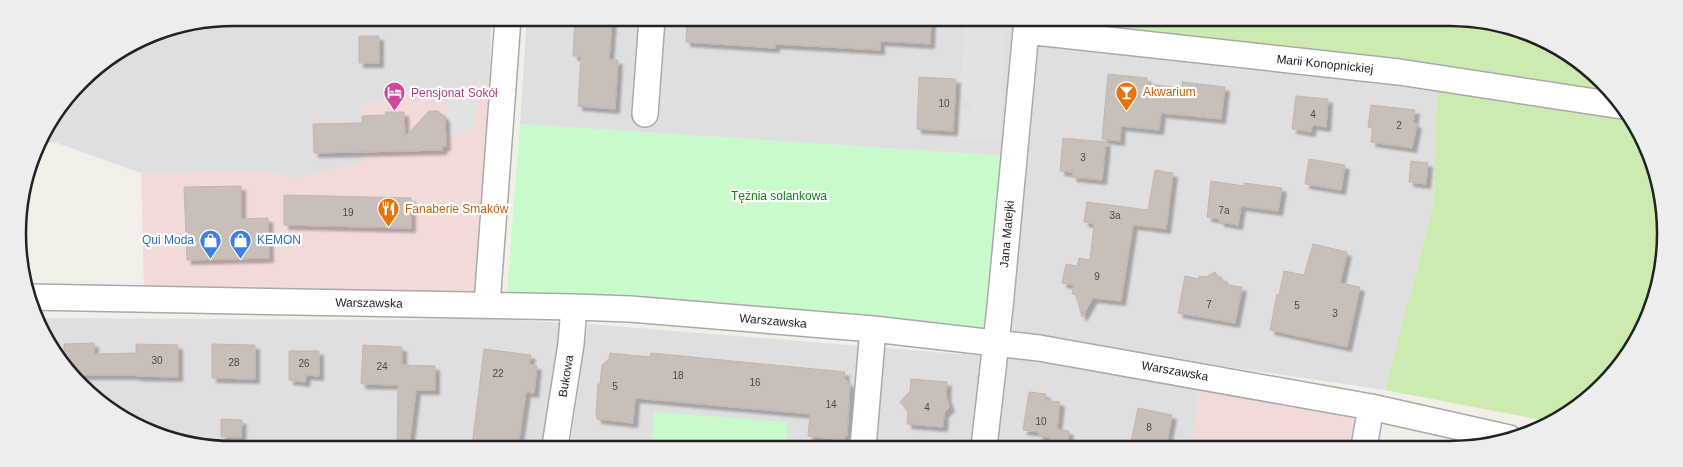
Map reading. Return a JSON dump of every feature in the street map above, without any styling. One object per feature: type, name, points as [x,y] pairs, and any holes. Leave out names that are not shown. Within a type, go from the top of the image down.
[{"type":"street","points":[[487,305],[507,26]]},
{"type":"street","points":[[645,114],[651,26]]},
{"type":"street","name":"Marii Konopnickiej","points":[[1027,26],[1399,72],[1612,104]]},
{"type":"street","name":"Jana Matejki","points":[[985,441],[1027,26]]},
{"type":"street","name":"Warszawska","points":[[36,297],[630,309],[873,329],[1048,349],[1372,407],[1497,435]]},
{"type":"street","name":"Bukowa","points":[[556,441],[571,344],[574,307]]},
{"type":"street","points":[[864,441],[873,329]]},
{"type":"street","points":[[1365,441],[1372,407]]},
{"type":"shaded area","points":[[234,26],[492,26],[489,83],[361,105],[363,162],[292,180],[272,172],[141,173],[57,143],[48,143],[61,118],[87,87],[107,69],[130,54],[154,42],[180,33],[206,28]]},
{"type":"shaded area","points":[[526,26],[1016,26],[1005,156],[520,124]]},
{"type":"shaded area","points":[[964,26],[1006,26],[999,142],[957,139],[958,109],[970,110],[971,100],[960,99]]},
{"type":"shaded area","points":[[1039,40],[1437,86],[1434,201],[1385,390],[1011,335]]},
{"type":"shaded area","points":[[489,83],[477,292],[144,293],[141,173],[272,172],[292,180],[363,162],[361,105]]},
{"type":"shaded area","points":[[477,95],[475,128],[448,138],[446,99]]},
{"type":"shaded area","points":[[45,318],[417,320],[487,318],[562,323],[545,441],[234,441],[206,439],[180,434],[154,425],[118,406],[87,380],[69,360]]},
{"type":"shaded area","points":[[588,324],[985,356],[975,441],[571,441]]},
{"type":"shaded area","points":[[1006,356],[1200,385],[1193,441],[997,441]]},
{"type":"shaded area","points":[[1200,385],[1362,418],[1359,441],[1193,441]]},
{"type":"green space","points":[[1081,26],[1450,26],[1477,28],[1516,37],[1553,54],[1576,69],[1601,93]]},
{"type":"green space","points":[[1437,86],[1619,114],[1622,118],[1641,154],[1653,193],[1657,234],[1653,274],[1641,313],[1622,349],[1596,380],[1565,406],[1540,420],[1385,390],[1434,201]]},
{"type":"green space","name":"Tężnia solankowa","points":[[520,124],[1005,156],[984,325],[977,330],[507,294]]},
{"type":"green space","points":[[654,412],[787,422],[786,441],[651,441]]},
{"type":"building","points":[[575,26],[611,26],[609,60],[618,60],[615,109],[578,106],[581,56],[573,56]]},
{"type":"building","points":[[687,26],[931,26],[930,44],[880,41],[880,50],[775,44],[775,48],[686,42]]},
{"type":"building","points":[[359,36],[379,36],[379,63],[359,63]]},
{"type":"building","points":[[1108,74],[1147,78],[1147,84],[1182,88],[1182,82],[1225,87],[1221,119],[1161,113],[1159,130],[1121,126],[1120,141],[1102,139]]},
{"type":"building","points":[[919,77],[956,79],[953,131],[917,129]]},
{"type":"building","points":[[1296,96],[1328,99],[1326,127],[1312,125],[1311,132],[1292,129]]},
{"type":"building","points":[[1371,105],[1415,110],[1413,123],[1417,124],[1412,148],[1371,142],[1373,128],[1368,127]]},
{"type":"building","points":[[429,111],[438,111],[445,117],[446,146],[443,146],[442,150],[314,153],[313,124],[362,123],[362,116],[386,115],[385,112],[404,112],[405,137]]},
{"type":"building","points":[[1063,138],[1106,142],[1102,180],[1072,177],[1073,172],[1060,171]]},
{"type":"building","points":[[1309,159],[1345,165],[1341,190],[1305,184]]},
{"type":"building","points":[[1411,161],[1428,163],[1426,184],[1409,182]]},
{"type":"building","points":[[1155,170],[1173,173],[1166,229],[1133,225],[1121,301],[1093,298],[1082,317],[1076,295],[1072,294],[1074,285],[1062,283],[1066,264],[1077,266],[1079,258],[1090,260],[1094,224],[1084,222],[1087,202],[1148,210]]},
{"type":"building","points":[[1211,181],[1244,186],[1244,183],[1282,188],[1278,211],[1241,206],[1238,225],[1220,222],[1220,219],[1207,217]]},
{"type":"building","points":[[241,186],[241,219],[268,218],[269,258],[187,260],[184,187]]},
{"type":"building","points":[[284,195],[411,198],[411,228],[284,225]]},
{"type":"building","points":[[1313,244],[1347,252],[1340,283],[1360,287],[1347,347],[1270,330],[1277,294],[1279,295],[1284,271],[1304,275]]},
{"type":"building","points":[[1215,272],[1220,280],[1228,282],[1227,285],[1242,287],[1235,323],[1178,313],[1185,276],[1199,279],[1199,276],[1206,277]]},
{"type":"building","points":[[94,343],[94,354],[136,353],[136,344],[178,345],[178,377],[82,375],[64,353],[64,344]]},
{"type":"building","points":[[212,344],[255,345],[255,379],[212,378]]},
{"type":"building","points":[[363,345],[402,347],[402,365],[435,366],[435,390],[416,390],[410,441],[397,441],[398,385],[361,384]]},
{"type":"building","points":[[484,349],[531,355],[529,364],[537,366],[534,393],[526,392],[519,441],[473,441]]},
{"type":"building","points":[[289,351],[319,351],[319,376],[306,375],[305,382],[289,380]]},
{"type":"building","points":[[610,353],[650,357],[651,353],[845,372],[844,377],[850,385],[847,436],[845,436],[844,440],[808,436],[810,414],[635,398],[633,423],[597,419],[598,384],[600,384],[602,365],[609,359]]},
{"type":"building","points":[[911,379],[947,382],[946,396],[950,407],[944,413],[943,427],[907,424],[908,411],[900,402],[910,391]]},
{"type":"building","points":[[1029,392],[1046,394],[1045,400],[1060,402],[1057,429],[1069,431],[1068,441],[1049,441],[1050,437],[1039,436],[1039,432],[1023,430]]},
{"type":"building","points":[[1138,408],[1172,415],[1167,441],[1131,441]]},
{"type":"building","points":[[221,419],[242,420],[241,437],[221,437]]},
{"type":"place","name":"Akwarium","points":[[1127,111]]},
{"type":"place","name":"Pensjonat Sokół","points":[[395,112]]},
{"type":"place","name":"Fanaberie Smaków","points":[[389,228]]},
{"type":"place","name":"Qui Moda","points":[[210,259]]},
{"type":"place","name":"KEMON","points":[[241,259]]}]
